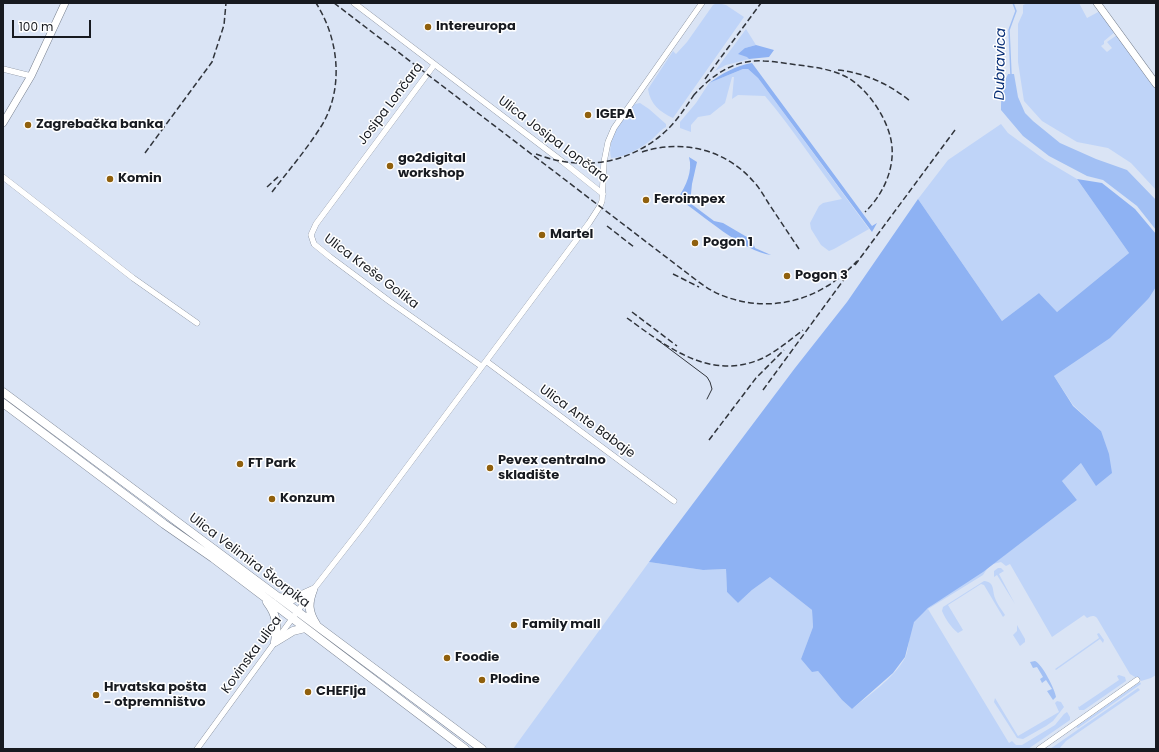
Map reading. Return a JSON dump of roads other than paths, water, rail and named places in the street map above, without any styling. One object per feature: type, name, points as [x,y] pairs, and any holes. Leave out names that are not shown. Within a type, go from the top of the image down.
[{"type":"main road","name":"Ulica Velimira Škorpika","points":[[3,392],[275,596],[295,615],[305,628],[464,749]]},
{"type":"main road","name":"Ulica Velimira Škorpika","points":[[3,403],[263,596],[317,627],[482,749]]},
{"type":"main road","points":[[275,596],[293,599],[313,590]]},
{"type":"main road","points":[[313,590],[309,610],[317,627]]},
{"type":"main road","points":[[263,596],[270,605],[277,620],[275,642]]},
{"type":"main road","points":[[275,642],[293,631],[305,628]]},
{"type":"street","points":[[3,123],[31,76],[65,3]]},
{"type":"street","name":"Ulica Josipa Lončara","points":[[354,3],[603,194]]},
{"type":"street","name":"Ulica Josipa Lončara","points":[[603,194],[604,162],[608,142],[614,128],[702,3]]},
{"type":"street","points":[[1097,3],[1156,84]]},
{"type":"street","name":"Josipa Lončara","points":[[366,156],[434,65]]},
{"type":"street","points":[[3,69],[31,76]]},
{"type":"street","name":"Ulica Kreše Golika","points":[[366,156],[316,224],[310,235],[314,244],[389,301],[481,366]]},
{"type":"street","points":[[3,177],[133,278],[197,323]]},
{"type":"street","points":[[295,615],[589,223],[600,206],[603,194]]},
{"type":"street","name":"Ulica Ante Babaje","points":[[486,361],[674,500]]},
{"type":"street","name":"Kovinska ulica","points":[[197,749],[295,615]]},
{"type":"street","points":[[1039,749],[1137,680]]},
{"type":"waterway","name":"Dubravica","points":[[1011,75],[1009,30],[1016,11],[1013,3]]},
{"type":"tram line","points":[[659,341],[707,377],[712,389],[707,399]]},
{"type":"railway","points":[[145,153],[212,62],[224,25],[226,3]]},
{"type":"railway","points":[[272,192],[322,125],[329,111],[334,95],[336,80],[334,48],[330,32],[316,3]]},
{"type":"railway","points":[[334,3],[692,277],[716,293],[740,301],[758,304],[795,300],[828,286],[857,261]]},
{"type":"railway","points":[[705,79],[761,3]]},
{"type":"railway","points":[[693,96],[708,81],[724,70],[753,61],[767,61],[821,68],[836,72],[850,79],[865,92],[878,108],[887,128],[892,147],[891,165],[886,182],[882,191],[865,212]]},
{"type":"railway","points":[[838,70],[848,71],[876,80],[894,89],[910,101]]},
{"type":"railway","points":[[536,154],[553,160],[571,163],[606,161],[623,157],[654,141],[668,129],[696,92]]},
{"type":"railway","points":[[855,265],[955,130]]},
{"type":"railway","points":[[642,152],[657,148],[687,147],[716,154],[729,161],[742,170],[757,186],[799,249]]},
{"type":"railway","points":[[267,187],[279,176]]},
{"type":"railway","points":[[607,226],[634,247]]},
{"type":"railway","points":[[673,274],[699,287]]},
{"type":"railway","points":[[763,390],[845,278]]},
{"type":"railway","points":[[632,312],[677,346]]},
{"type":"railway","points":[[627,318],[658,340],[690,358],[708,364],[725,366],[744,364],[763,358],[778,349],[803,330]]},
{"type":"railway","points":[[709,440],[756,378],[784,350]]},
{"type":"place","name":"Intereuropa","points":[[428,27]]},
{"type":"place","name":"IGEPA","points":[[588,115]]},
{"type":"place","name":"Zagrebačka banka","points":[[28,125]]},
{"type":"place","name":"go2digital workshop","points":[[390,166]]},
{"type":"place","name":"Komin","points":[[110,179]]},
{"type":"place","name":"Feroimpex","points":[[646,200]]},
{"type":"place","name":"Martel","points":[[542,235]]},
{"type":"place","name":"Pogon 1","points":[[695,243]]},
{"type":"place","name":"Pogon 3","points":[[787,276]]},
{"type":"place","name":"FT Park","points":[[240,464]]},
{"type":"place","name":"Pevex centralno skladište","points":[[490,468]]},
{"type":"place","name":"Konzum","points":[[272,499]]},
{"type":"place","name":"Family mall","points":[[514,625]]},
{"type":"place","name":"Foodie","points":[[447,658]]},
{"type":"place","name":"Plodine","points":[[482,680]]},
{"type":"place","name":"CHEFlja","points":[[308,692]]},
{"type":"place","name":"Hrvatska pošta - otpremništvo","points":[[96,695]]}]
